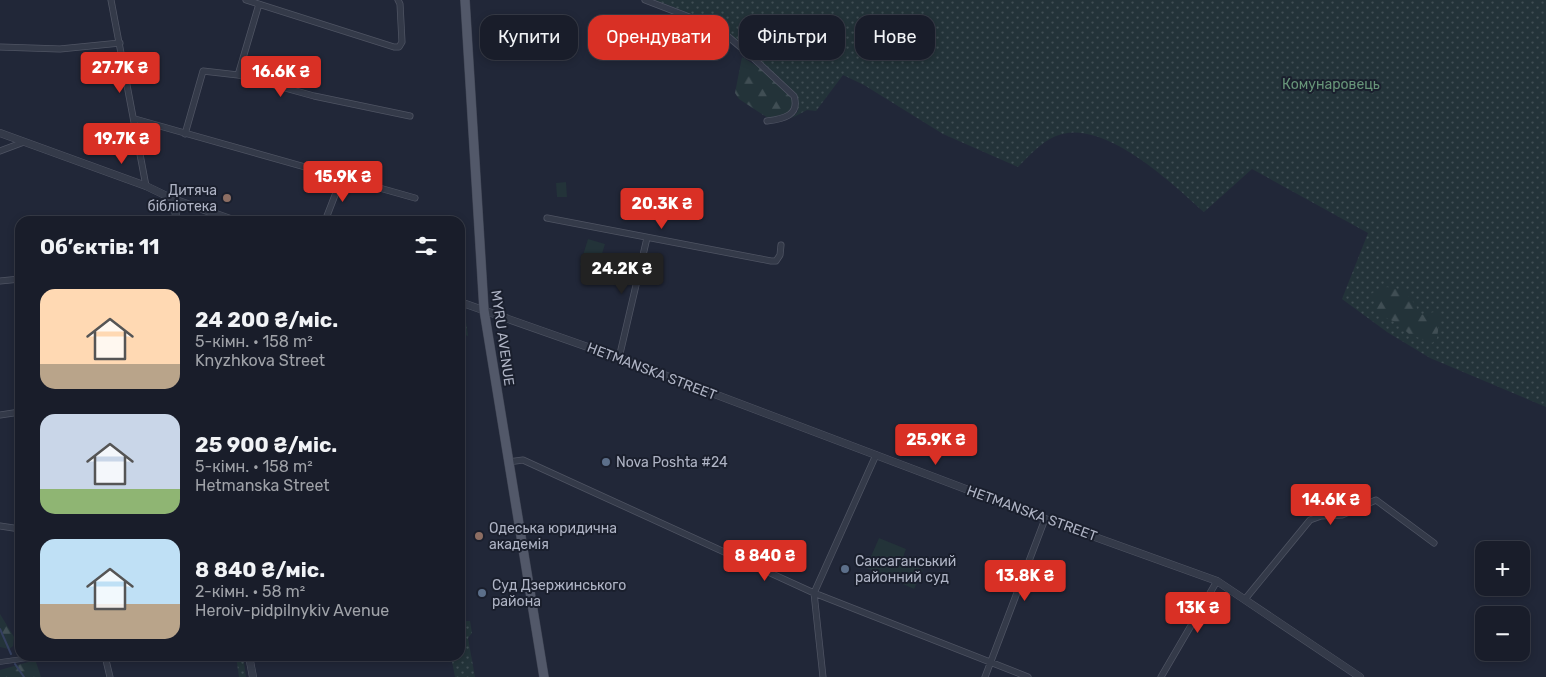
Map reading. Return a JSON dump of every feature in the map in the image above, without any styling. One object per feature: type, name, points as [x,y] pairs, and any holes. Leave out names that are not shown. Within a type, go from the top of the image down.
[{"type":"main road","name":"MYRU AVENUE","points":[[465,0],[484,310],[544,677]]},
{"type":"street","points":[[111,0],[135,119],[146,186]]},
{"type":"street","points":[[246,0],[394,48],[399,47],[402,42],[400,4],[398,0]]},
{"type":"street","points":[[645,0],[718,28],[752,56],[794,96],[797,104],[790,116],[767,122]]},
{"type":"street","points":[[238,75],[259,4]]},
{"type":"street","points":[[0,47],[60,49],[120,43]]},
{"type":"street","points":[[185,134],[203,71],[238,75],[314,96],[410,116]]},
{"type":"street","points":[[135,119],[415,198]]},
{"type":"street","points":[[0,133],[222,216]]},
{"type":"street","points":[[0,151],[24,142]]},
{"type":"street","points":[[326,216],[342,177]]},
{"type":"street","points":[[173,198],[176,216]]},
{"type":"street","points":[[547,218],[771,261],[776,261],[780,255],[781,245]]},
{"type":"street","points":[[620,358],[647,238]]},
{"type":"street","points":[[0,281],[15,280]]},
{"type":"street","name":"HETMANSKA STREET","points":[[465,304],[620,358],[1217,581],[1246,598],[1360,677]]},
{"type":"street","points":[[0,415],[15,413]]},
{"type":"street","points":[[823,677],[814,593],[876,455]]},
{"type":"street","points":[[508,462],[523,460],[814,593],[1028,677]]},
{"type":"street","points":[[1246,598],[1310,520],[1321,516],[1342,515],[1376,500],[1434,543]]},
{"type":"street","points":[[985,677],[992,664],[1045,518]]},
{"type":"street","points":[[0,526],[15,528]]},
{"type":"street","points":[[1161,677],[1217,581]]},
{"type":"street","points":[[0,662],[15,660]]},
{"type":"street","points":[[106,661],[110,677]]},
{"type":"street","points":[[250,661],[253,677]]},
{"type":"green space","name":"Комунаровець","points":[[655,0],[1546,0],[1546,407],[1430,358],[1387,332],[1342,299],[1368,233],[1252,169],[1204,212],[1156,170],[1136,156],[1115,144],[1094,136],[1074,132],[1056,136],[1040,146],[1018,167],[943,134],[864,85],[843,75],[816,111],[807,110],[792,118],[798,111],[796,94],[759,60],[845,60],[845,15],[739,15],[739,42],[729,33],[729,15],[694,15]]},
{"type":"green space","points":[[741,60],[747,60],[779,83],[794,104],[788,113],[768,118],[739,99],[735,93]]},
{"type":"green space","points":[[566,182],[567,197],[557,197],[556,183]]},
{"type":"green space","points":[[588,239],[605,244],[597,270],[580,265]]},
{"type":"green space","points":[[1387,287],[1403,290],[1415,304],[1420,315],[1434,312],[1440,317],[1437,338],[1432,343],[1409,334],[1397,323],[1378,314],[1372,293]]},
{"type":"green space","points":[[465,316],[468,336],[465,335]]},
{"type":"green space","points":[[879,538],[906,549],[902,560],[923,570],[914,589],[866,568]]},
{"type":"green space","points":[[0,614],[14,637],[13,646],[9,649],[0,647]]},
{"type":"green space","points":[[465,621],[470,621],[472,633],[468,638],[475,677],[455,677],[452,661],[465,661]]},
{"type":"green space","points":[[32,661],[36,662],[41,677],[0,677],[0,670]]},
{"type":"green space","points":[[237,661],[244,661],[246,677],[239,677]]},
{"type":"waterway","points":[[0,629],[11,654]]},
{"type":"waterway","points":[[15,664],[24,677]]},
{"type":"place","name":"Дитяча бібліотека","points":[[227,198]]},
{"type":"place","name":"Nova Poshta #24","points":[[606,462]]},
{"type":"place","name":"Одеська юридична академія","points":[[479,536]]},
{"type":"place","name":"Саксаганський районний суд","points":[[845,569]]},
{"type":"place","name":"Суд Дзержинського района","points":[[482,593]]}]
